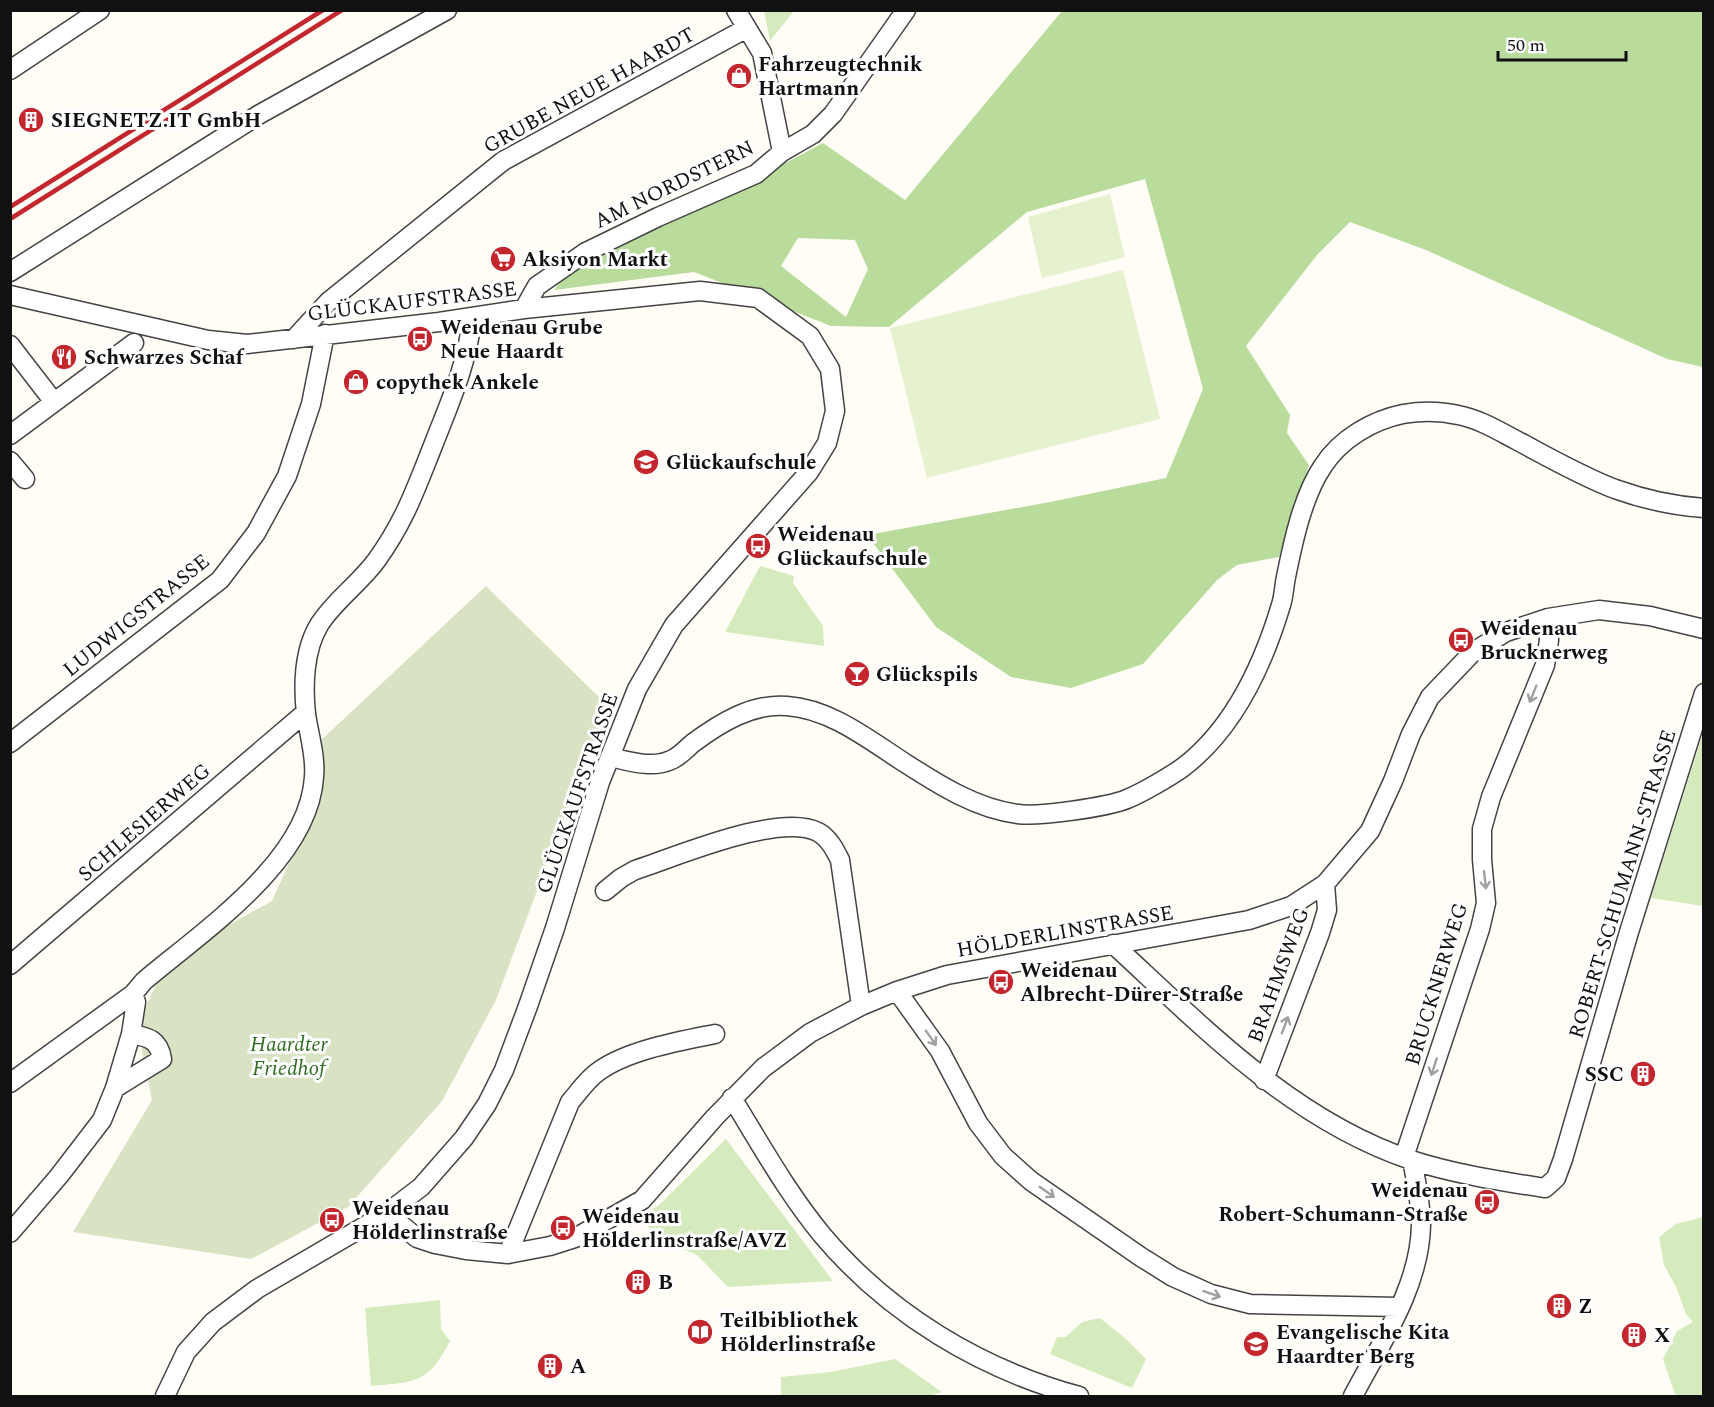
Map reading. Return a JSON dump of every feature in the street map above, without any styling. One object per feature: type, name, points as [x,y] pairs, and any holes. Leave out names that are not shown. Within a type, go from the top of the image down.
[{"type":"street","points":[[10,70],[100,10]]},
{"type":"street","points":[[10,272],[260,114],[447,10]]},
{"type":"street","points":[[736,10],[762,53],[782,153]]},
{"type":"street","name":"AM NORDSTERN","points":[[524,309],[537,286],[586,252],[756,174],[782,153],[813,134],[833,114],[906,10]]},
{"type":"street","name":"GRUBE NEUE HAARDT","points":[[294,339],[328,302],[503,161],[747,28]]},
{"type":"street","name":"GLÜCKAUFSTRASSE","points":[[10,295],[208,340],[247,344],[472,318],[524,309],[700,291],[758,298],[810,336],[830,369],[835,411],[827,443],[809,472],[674,625],[637,689],[610,757],[555,928],[504,1070],[487,1104],[464,1138],[421,1186],[387,1213],[257,1289],[213,1322],[186,1352],[165,1396]]},
{"type":"street","points":[[10,1083],[133,994],[144,981],[259,883],[289,847],[306,811],[314,778],[313,751],[306,712],[306,662],[318,627],[339,600],[374,563],[399,528],[454,394],[470,342],[472,318]]},
{"type":"street","name":"LUDWIGSTRASSE","points":[[10,743],[220,580],[256,533],[287,476],[311,404],[325,334]]},
{"type":"street","points":[[10,435],[134,343]]},
{"type":"street","points":[[10,345],[54,402]]},
{"type":"street","points":[[610,757],[638,763],[657,764],[673,760],[694,742],[727,720],[759,708],[787,705],[822,712],[937,784],[986,806],[1019,814],[1035,814],[1082,809],[1126,800],[1182,768],[1214,738],[1240,702],[1260,665],[1282,602],[1304,507],[1323,466],[1338,448],[1366,427],[1401,415],[1428,412],[1457,414],[1486,424],[1616,489],[1657,501],[1704,508]]},
{"type":"street","points":[[10,461],[25,479]]},
{"type":"street","name":"HÖLDERLINSTRASSE","points":[[387,1213],[417,1238],[466,1251],[508,1254],[550,1246],[575,1238],[642,1200],[732,1098],[762,1068],[810,1032],[861,1006],[897,991],[947,975],[1249,920],[1291,906],[1325,884],[1370,831],[1411,734],[1430,697],[1473,652],[1506,632],[1548,618],[1599,610],[1650,616],[1704,629]]},
{"type":"street","name":"BRUCKNERWEG","points":[[1408,1159],[1480,929],[1486,903],[1482,829],[1491,797],[1545,665],[1549,640],[1548,618]]},
{"type":"street","name":"ROBERT-SCHUMANN-STRASSE","points":[[1408,1159],[1490,1180],[1545,1188],[1556,1178],[1704,693]]},
{"type":"street","name":"SCHLESIERWEG","points":[[10,965],[306,712]]},
{"type":"street","points":[[606,891],[635,870],[738,835],[795,826],[818,832],[833,845],[840,860],[861,1006]]},
{"type":"street","name":"BRAHMSWEG","points":[[1264,1080],[1320,933],[1327,910],[1325,884]]},
{"type":"street","points":[[1113,944],[1264,1080],[1302,1106],[1353,1135],[1408,1159],[1421,1225],[1416,1265],[1399,1307],[1353,1396]]},
{"type":"street","points":[[897,991],[940,1051],[978,1123],[1003,1156],[1031,1181],[1141,1257],[1173,1277],[1211,1294],[1250,1304],[1399,1307]]},
{"type":"street","points":[[10,1233],[59,1176],[102,1120],[115,1088],[131,1034],[136,1002],[133,994]]},
{"type":"street","points":[[115,1088],[162,1059],[161,1050],[156,1041],[146,1036],[131,1034]]},
{"type":"street","points":[[508,1254],[570,1102],[585,1084],[599,1071],[627,1057],[669,1043],[715,1034]]},
{"type":"street","points":[[732,1098],[791,1193],[822,1235],[881,1294],[923,1326],[981,1359],[1011,1374],[1079,1396]]},
{"type":"green space","points":[[764,11],[794,11],[770,41]]},
{"type":"green space","points":[[1062,11],[1703,11],[1703,367],[1667,359],[1426,250],[1350,222],[1317,255],[1246,346],[1290,415],[1287,433],[1309,465],[1279,557],[1237,565],[1217,580],[1143,664],[1071,688],[1011,677],[936,627],[867,535],[1050,502],[1166,478],[1203,389],[1145,179],[1027,212],[889,327],[831,326],[694,272],[554,290],[576,264],[690,214],[823,143],[905,200]],"holes":[[[798,238],[855,240],[868,269],[846,317],[781,266]]]},
{"type":"green space","points":[[1110,194],[1125,257],[1042,278],[1028,217]]},
{"type":"green space","points":[[1123,270],[1160,419],[927,478],[890,328]]},
{"type":"green space","points":[[760,566],[794,576],[793,583],[823,626],[824,646],[725,632]]},
{"type":"green space","name":"Haardter Friedhof","points":[[486,586],[607,705],[496,1000],[442,1101],[348,1207],[251,1259],[73,1232],[152,1100],[137,1027],[159,977],[203,939],[272,901],[312,811],[319,742]]},
{"type":"green space","points":[[1703,733],[1703,906],[1651,898]]},
{"type":"green space","points":[[726,1139],[833,1281],[728,1287],[697,1255],[659,1238],[640,1218],[659,1205]]},
{"type":"green space","points":[[1703,1217],[1703,1396],[1679,1396],[1675,1394],[1663,1359],[1677,1331],[1693,1322],[1686,1314],[1676,1287],[1664,1265],[1659,1237],[1676,1224]]},
{"type":"green space","points":[[440,1300],[441,1329],[450,1341],[435,1366],[419,1378],[410,1381],[371,1386],[365,1308]]},
{"type":"green space","points":[[1100,1318],[1146,1359],[1132,1388],[1050,1354],[1057,1337],[1066,1337],[1082,1322]]},
{"type":"green space","points":[[895,1359],[942,1392],[929,1396],[781,1396],[781,1377],[831,1372]]},
{"type":"railway","points":[[10,207],[323,10]]},
{"type":"railway","points":[[10,219],[342,10]]},
{"type":"place","name":"Fahrzeugtechnik Hartmann","points":[[739,76]]},
{"type":"place","name":"SIEGNETZ.IT GmbH","points":[[31,120]]},
{"type":"place","name":"Aksiyon Markt","points":[[503,259]]},
{"type":"place","name":"Weidenau Grube Neue Haardt","points":[[420,339]]},
{"type":"place","name":"Schwarzes Schaf","points":[[64,357]]},
{"type":"place","name":"copythek Ankele","points":[[356,382]]},
{"type":"place","name":"Glückaufschule","points":[[646,462]]},
{"type":"place","name":"Weidenau Glückaufschule","points":[[758,546]]},
{"type":"place","name":"Weidenau Brucknerweg","points":[[1461,640]]},
{"type":"place","name":"Glückspils","points":[[857,674]]},
{"type":"place","name":"Weidenau Albrecht-Dürer-Straße","points":[[1001,982]]},
{"type":"place","name":"SSC","points":[[1643,1074]]},
{"type":"place","name":"Weidenau Robert-Schumann-Straße","points":[[1487,1202]]},
{"type":"place","name":"Weidenau Hölderlinstraße","points":[[332,1220]]},
{"type":"place","name":"Weidenau Hölderlinstraße/AVZ","points":[[563,1228]]},
{"type":"place","name":"B","points":[[638,1282]]},
{"type":"place","name":"Z","points":[[1559,1306]]},
{"type":"place","name":"Teilbibliothek Hölderlinstraße","points":[[700,1332]]},
{"type":"place","name":"X","points":[[1634,1335]]},
{"type":"place","name":"Evangelische Kita Haardter Berg","points":[[1256,1344]]},
{"type":"place","name":"A","points":[[550,1366]]}]
